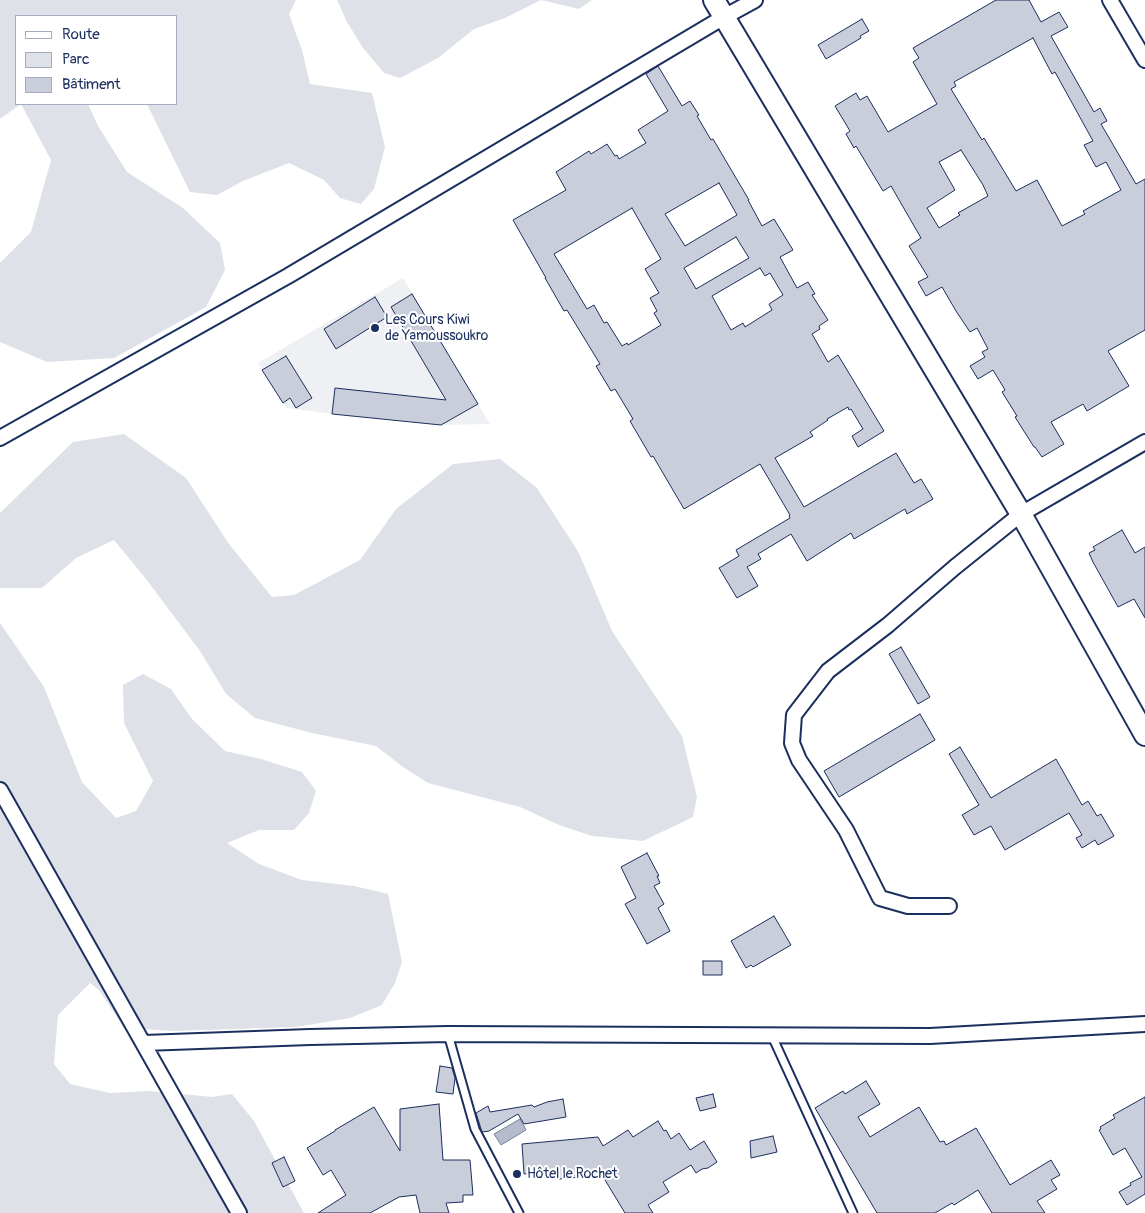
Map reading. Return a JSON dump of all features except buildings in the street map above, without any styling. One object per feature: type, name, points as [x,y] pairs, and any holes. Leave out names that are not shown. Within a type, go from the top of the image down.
[{"type":"street","points":[[0,438],[288,276],[719,8],[755,0]]},
{"type":"street","points":[[1110,0],[1145,60]]},
{"type":"street","points":[[719,8],[1020,514],[1145,734]]},
{"type":"street","points":[[948,906],[908,906],[880,898],[846,830],[799,760],[792,743],[794,715],[828,671],[888,625],[1020,514],[1145,442]]},
{"type":"street","points":[[0,790],[239,1213]]},
{"type":"street","points":[[144,1043],[448,1034],[930,1036],[1145,1024]]},
{"type":"lane","points":[[448,1034],[475,1129],[519,1213]]},
{"type":"lane","points":[[772,1036],[852,1213]]},
{"type":"shaded area","name":"Les Cours Kiwi de Yamoussoukro","points":[[403,278],[490,424],[444,425],[287,408],[258,363]]},
{"type":"green space","points":[[0,0],[296,0],[289,14],[302,50],[310,84],[372,93],[385,147],[374,189],[361,204],[340,198],[324,180],[289,163],[243,181],[217,195],[190,192],[147,105],[178,105],[178,15],[15,15],[15,105],[20,105],[0,119]]},
{"type":"green space","points":[[337,0],[541,0],[505,18],[474,29],[438,58],[400,78],[384,73],[363,48],[347,22]]},
{"type":"green space","points":[[541,0],[592,0],[579,9]]},
{"type":"green space","points":[[22,105],[88,105],[98,126],[127,172],[183,208],[220,243],[225,270],[206,307],[114,358],[47,362],[0,342],[0,263],[31,232],[51,160]]},
{"type":"green space","points":[[124,434],[186,478],[229,544],[272,597],[294,595],[360,560],[396,509],[453,464],[500,459],[537,488],[579,553],[612,631],[682,736],[697,797],[693,817],[643,841],[592,836],[559,825],[520,807],[428,783],[376,746],[312,733],[255,718],[226,694],[200,651],[114,540],[76,558],[42,588],[0,588],[0,513],[73,442]]},
{"type":"green space","points":[[0,623],[44,687],[82,782],[116,818],[136,811],[153,781],[124,723],[123,685],[143,674],[171,689],[192,719],[225,751],[261,759],[302,772],[316,791],[309,813],[294,830],[259,830],[227,843],[259,864],[302,880],[354,886],[388,894],[402,962],[395,983],[382,1005],[350,1018],[296,1027],[173,1031],[124,1028],[99,990],[90,983],[58,1015],[54,1064],[70,1084],[110,1093],[150,1091],[212,1097],[232,1094],[254,1121],[304,1213],[0,1213]]},
{"type":"water","points":[[520,1119],[526,1130],[501,1145],[494,1134]]},
{"type":"place","name":"Les Cours Kiwi de Yamoussoukro","points":[[375,328]]},
{"type":"place","name":"Hôtel le Rochet","points":[[517,1174]]}]
